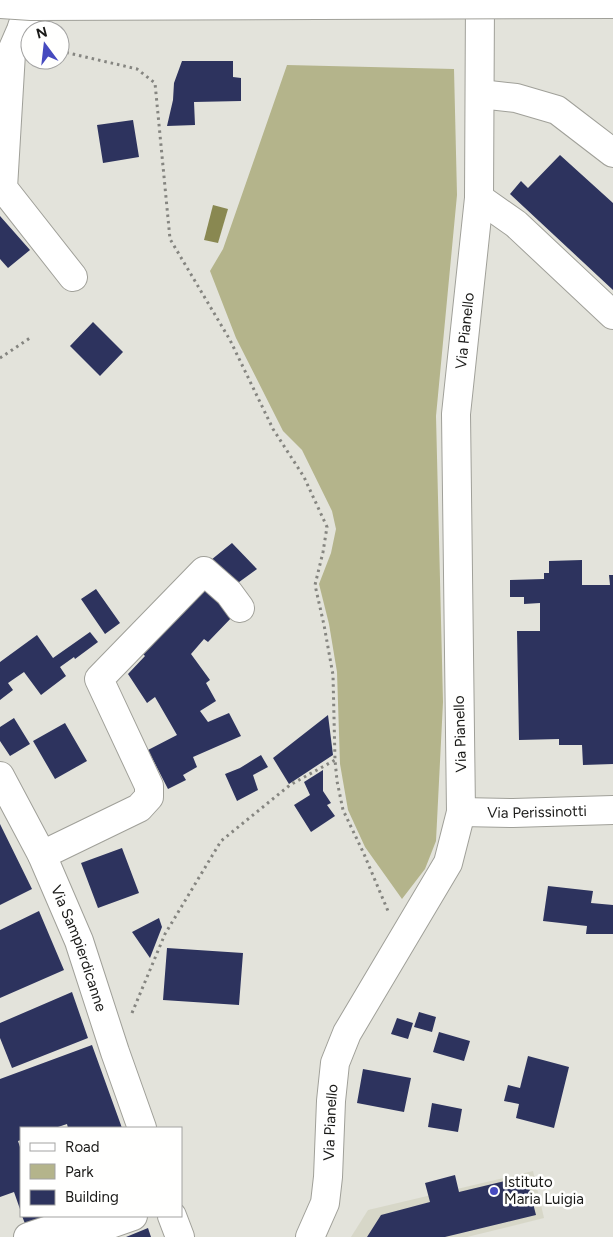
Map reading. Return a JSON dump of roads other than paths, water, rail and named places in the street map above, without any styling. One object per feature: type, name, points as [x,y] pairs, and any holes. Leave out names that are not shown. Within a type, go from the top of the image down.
[{"type":"main road","points":[[31,0],[11,54],[3,188],[73,277]]},
{"type":"main road","name":"Via Pianello","points":[[310,1237],[325,1203],[328,1177],[330,1101],[335,1063],[347,1033],[448,863],[461,812],[456,414],[479,198],[480,0]]},
{"type":"main road","points":[[0,4],[31,6],[613,4]]},
{"type":"main road","points":[[480,94],[516,98],[556,110],[613,153]]},
{"type":"main road","points":[[479,198],[516,224],[613,315]]},
{"type":"main road","points":[[42,855],[139,808],[149,797],[149,786],[100,679],[204,570],[229,594],[240,608]]},
{"type":"main road","name":"Via Sampierdicanne","points":[[0,776],[42,855],[79,941],[142,1127]]},
{"type":"main road","name":"Via Perissinotti","points":[[461,812],[513,813],[613,810]]},
{"type":"main road","points":[[28,1237],[87,1217]]},
{"type":"main road","points":[[74,1237],[130,1217]]},
{"type":"main road","points":[[172,1217],[180,1237]]},
{"type":"place","name":"Istituto Maria Luigia","points":[[494,1191]]}]
